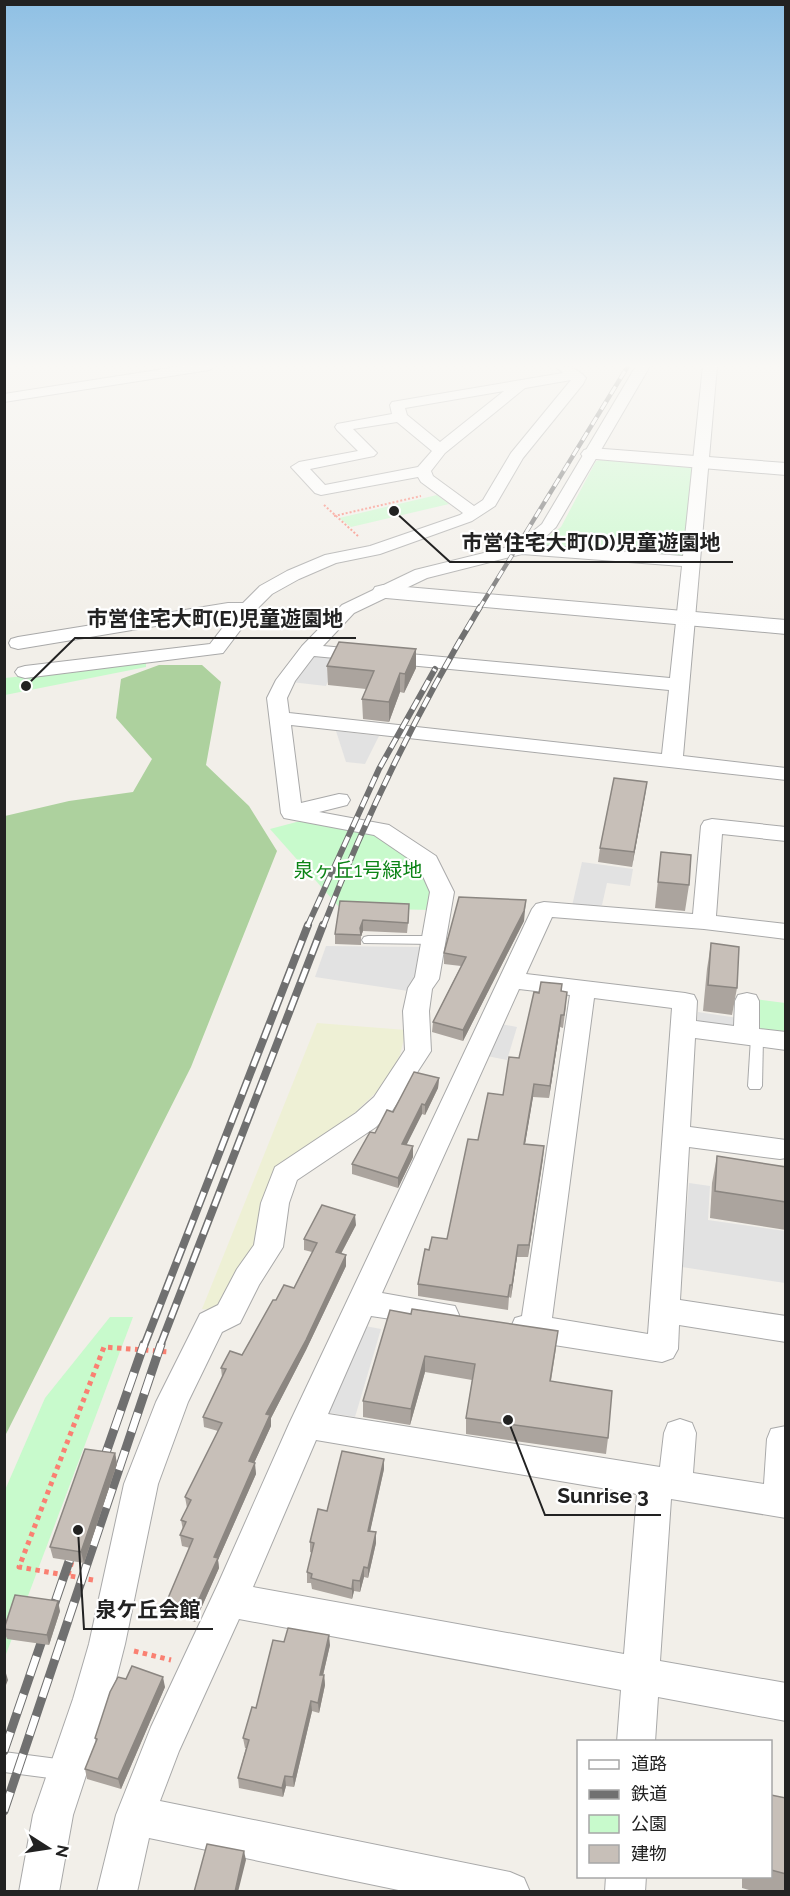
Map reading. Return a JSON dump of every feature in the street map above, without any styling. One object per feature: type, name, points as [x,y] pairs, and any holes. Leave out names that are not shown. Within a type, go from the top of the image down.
[{"type":"street","points":[[362,454],[299,467],[321,490],[423,471],[436,454]]},
{"type":"street","points":[[25,672],[216,649],[248,608],[266,590],[292,575],[331,559],[374,550],[473,513],[489,503],[517,454]]},
{"type":"street","points":[[522,549],[548,527],[591,454]]},
{"type":"street","points":[[597,454],[786,469]]},
{"type":"street","points":[[672,762],[702,454]]},
{"type":"street","points":[[423,471],[427,479],[473,513]]},
{"type":"street","points":[[292,813],[277,698],[286,680],[309,650],[348,609],[421,574],[522,549],[691,562]]},
{"type":"street","points":[[383,592],[786,627]]},
{"type":"street","points":[[18,643],[228,608],[248,608]]},
{"type":"street","points":[[309,650],[679,685]]},
{"type":"street","points":[[278,718],[786,774]]},
{"type":"street","points":[[292,813],[339,800]]},
{"type":"street","points":[[39,1892],[53,1815],[66,1771],[92,1700],[107,1644],[141,1484],[172,1402],[211,1323],[229,1314],[248,1277],[268,1247],[275,1203],[285,1174],[366,1120],[383,1104],[418,1051],[416,1011],[420,988],[427,979],[442,892],[428,861],[381,830],[292,813]]},
{"type":"street","points":[[704,922],[712,826],[786,834]]},
{"type":"street","points":[[117,1892],[122,1863],[150,1776],[198,1666],[230,1600],[305,1424],[544,909],[704,922],[786,932]]},
{"type":"street","points":[[500,1323],[662,1348],[685,1001],[512,980]]},
{"type":"street","points":[[535,1329],[583,988]]},
{"type":"street","points":[[747,1001],[751,1037]]},
{"type":"street","points":[[683,1028],[786,1041]]},
{"type":"street","points":[[676,1135],[780,1149]]},
{"type":"street","points":[[361,1302],[466,1318]]},
{"type":"street","points":[[665,1310],[786,1329]]},
{"type":"street","points":[[305,1424],[783,1502],[783,1439]]},
{"type":"street","points":[[636,1740],[641,1676],[665,1483],[680,1433]]},
{"type":"street","points":[[230,1600],[786,1702]]},
{"type":"street","points":[[137,1816],[510,1892]]},
{"type":"lane","points":[[368,940],[433,940]]},
{"type":"lane","points":[[751,1037],[754,1086]]},
{"type":"lane","points":[[4,1762],[66,1771]]},
{"type":"path","points":[[321,490],[316,496],[334,516],[374,550]]},
{"type":"path","points":[[334,516],[442,491]]},
{"type":"path","points":[[72,1561],[68,1575],[19,1567],[104,1347],[196,1354]]},
{"type":"path","points":[[107,1644],[198,1666]]},
{"type":"green space","points":[[596,461],[693,468],[684,554],[677,557],[547,547],[543,541],[561,527]]},
{"type":"green space","points":[[437,495],[449,504],[351,527],[339,518]]},
{"type":"green space","points":[[146,663],[146,667],[5,695],[5,678]]},
{"type":"green space","points":[[159,665],[202,665],[221,682],[206,765],[249,806],[277,851],[191,1067],[5,1436],[5,816],[69,801],[133,792],[152,759],[116,718],[121,679]]},
{"type":"green space","name":"泉ヶ丘1号緑地","points":[[304,820],[382,836],[424,862],[436,892],[432,910],[340,908],[270,829]]},
{"type":"green space","points":[[755,999],[785,1003],[785,1036],[759,1032]]},
{"type":"green space","points":[[317,1023],[406,1030],[400,1055],[385,1084],[346,1121],[279,1165],[260,1240],[214,1310],[202,1309]]},
{"type":"green space","points":[[110,1317],[133,1317],[5,1657],[5,1490],[45,1398]]},
{"type":"shaded area","points":[[321,655],[339,657],[326,686],[291,682],[312,658]]},
{"type":"shaded area","points":[[336,731],[379,736],[365,764],[346,762]]},
{"type":"shaded area","points":[[582,862],[633,869],[630,886],[607,883],[602,905],[586,908],[572,906]]},
{"type":"shaded area","points":[[326,946],[422,947],[418,978],[408,991],[315,977]]},
{"type":"shaded area","points":[[698,1012],[738,1018],[738,1029],[697,1024]]},
{"type":"shaded area","points":[[501,1024],[517,1027],[507,1060],[487,1056]]},
{"type":"shaded area","points":[[689,1183],[710,1186],[708,1220],[785,1231],[785,1283],[682,1267]]},
{"type":"shaded area","points":[[365,1326],[381,1329],[355,1417],[324,1412]]},
{"type":"building","points":[[339,642],[416,649],[405,674],[400,673],[389,702],[362,699],[374,671],[327,666]]},
{"type":"building","points":[[614,778],[647,782],[634,852],[600,848]]},
{"type":"building","points":[[661,852],[691,855],[689,885],[658,882]]},
{"type":"building","points":[[459,897],[526,900],[524,911],[463,1030],[433,1022],[466,957],[444,953]]},
{"type":"building","points":[[340,901],[409,904],[408,923],[363,920],[360,928],[361,935],[335,934]]},
{"type":"building","points":[[711,943],[739,947],[737,988],[708,985]]},
{"type":"building","points":[[541,982],[562,984],[561,991],[567,992],[564,1015],[561,1015],[550,1086],[534,1084],[524,1144],[544,1146],[529,1245],[518,1245],[508,1297],[418,1284],[425,1249],[429,1250],[432,1237],[447,1239],[468,1139],[478,1140],[488,1093],[503,1095],[509,1057],[519,1058],[534,992],[539,993]]},
{"type":"building","points":[[414,1072],[439,1078],[425,1105],[422,1104],[402,1144],[413,1146],[398,1178],[352,1164],[370,1132],[375,1133],[387,1110],[393,1112]]},
{"type":"building","points":[[717,1156],[786,1167],[786,1202],[715,1191]]},
{"type":"building","points":[[322,1205],[355,1215],[336,1252],[346,1255],[306,1340],[266,1414],[270,1415],[249,1461],[255,1463],[214,1557],[218,1558],[193,1612],[166,1603],[193,1539],[180,1535],[186,1522],[181,1520],[191,1500],[185,1497],[222,1423],[203,1417],[226,1369],[221,1368],[230,1351],[242,1355],[284,1285],[294,1288],[317,1243],[304,1239]]},
{"type":"building","points":[[412,1309],[558,1331],[550,1381],[612,1391],[608,1438],[466,1418],[475,1364],[425,1356],[411,1409],[363,1401],[390,1310],[411,1314]]},
{"type":"building","points":[[85,1449],[115,1453],[81,1552],[50,1547]]},
{"type":"building","points":[[342,1451],[384,1459],[368,1531],[376,1532],[368,1568],[364,1567],[360,1581],[353,1580],[352,1589],[311,1578],[312,1574],[307,1572],[314,1543],[310,1542],[318,1509],[327,1511]]},
{"type":"building","points":[[15,1595],[58,1601],[47,1635],[4,1629]]},
{"type":"building","points":[[288,1628],[329,1635],[320,1675],[324,1675],[318,1703],[311,1701],[293,1777],[285,1776],[282,1788],[238,1778],[249,1740],[243,1738],[252,1707],[256,1708],[273,1640],[284,1642]]},
{"type":"building","points":[[132,1666],[163,1677],[118,1779],[85,1769],[97,1739],[95,1738],[110,1692],[118,1677],[126,1679]]},
{"type":"building","points":[[772,1795],[786,1798],[786,1874],[772,1870]]},
{"type":"building","points":[[207,1844],[244,1851],[235,1892],[194,1892]]},
{"type":"railway","points":[[479,609],[574,454]]},
{"type":"railway","points":[[323,927],[394,764],[435,684],[480,607]]},
{"type":"railway","points":[[307,927],[379,769],[435,669]]},
{"type":"railway","points":[[144,1346],[308,925]]},
{"type":"railway","points":[[160,1346],[323,925]]},
{"type":"railway","points":[[101,1467],[144,1344]]},
{"type":"railway","points":[[4,1811],[161,1344]]},
{"type":"railway","points":[[4,1751],[75,1544]]},
{"type":"place","name":"市営住宅大町(D)児童遊園地","points":[[394,511]]},
{"type":"place","name":"市営住宅大町(E)児童遊園地","points":[[26,686]]},
{"type":"place","name":"Sunrise 3","points":[[508,1420]]},
{"type":"place","name":"泉ケ丘会館","points":[[78,1530]]}]
